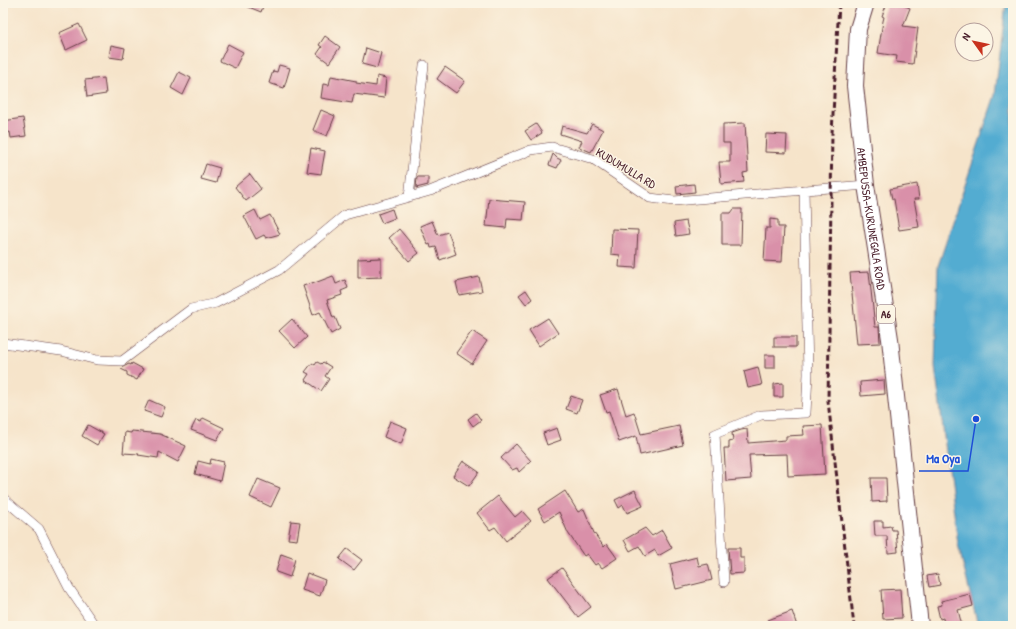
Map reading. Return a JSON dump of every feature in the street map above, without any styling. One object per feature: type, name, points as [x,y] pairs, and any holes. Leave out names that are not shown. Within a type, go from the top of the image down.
[{"type":"highway","name":"AMBEPUSSA-KURUNEGALA ROAD","points":[[866,3],[858,29],[854,86],[866,185],[890,339],[920,626]]},
{"type":"street","points":[[409,197],[424,65]]},
{"type":"street","name":"KUDUMULLA RD","points":[[3,343],[61,351],[97,360],[122,361],[191,309],[216,303],[279,270],[344,215],[430,191],[531,150],[552,147],[593,159],[650,198],[674,201],[866,185]]},
{"type":"street","points":[[724,582],[715,434],[761,415],[806,413],[808,374],[804,190]]},
{"type":"street","points":[[3,498],[39,529],[69,588],[95,626]]},
{"type":"water","points":[[1006,3],[1013,3],[1013,626],[978,626],[958,544],[935,367],[938,266],[995,95]]},
{"type":"building","points":[[239,3],[264,3],[261,12]]},
{"type":"building","points":[[887,3],[898,3],[910,8],[903,26],[918,28],[913,64],[896,62],[897,56],[878,53],[884,17],[882,16]]},
{"type":"building","points":[[79,24],[87,40],[66,50],[59,33]]},
{"type":"building","points":[[325,36],[340,47],[329,63],[317,54],[322,47],[319,45]]},
{"type":"building","points":[[228,44],[243,52],[235,68],[220,61]]},
{"type":"building","points":[[111,45],[125,48],[123,59],[109,57]]},
{"type":"building","points":[[366,48],[381,53],[377,68],[362,64]]},
{"type":"building","points":[[279,65],[290,68],[284,88],[269,83],[273,71],[277,72]]},
{"type":"building","points":[[445,67],[465,81],[456,93],[437,79]]},
{"type":"building","points":[[179,72],[191,78],[183,95],[171,88]]},
{"type":"building","points":[[331,76],[356,81],[356,83],[376,86],[377,76],[386,78],[384,98],[354,94],[352,103],[321,98],[323,84],[329,85]]},
{"type":"building","points":[[104,78],[106,94],[87,97],[85,80]]},
{"type":"building","points":[[321,110],[335,116],[327,136],[313,130]]},
{"type":"building","points":[[23,118],[26,136],[11,138],[10,132],[3,134],[3,121]]},
{"type":"building","points":[[745,123],[748,172],[743,173],[744,182],[721,184],[719,162],[730,162],[730,143],[723,143],[723,124]]},
{"type":"building","points":[[536,124],[542,133],[531,140],[525,131]]},
{"type":"building","points":[[592,124],[603,130],[591,152],[579,147],[582,141],[560,134],[562,126],[587,133]]},
{"type":"building","points":[[766,134],[787,135],[786,153],[765,152]]},
{"type":"building","points":[[311,148],[325,151],[321,174],[307,172]]},
{"type":"building","points":[[553,154],[561,160],[557,168],[549,165]]},
{"type":"building","points":[[206,164],[220,168],[216,183],[201,179]]},
{"type":"building","points":[[250,174],[261,189],[246,201],[235,187]]},
{"type":"building","points":[[417,177],[428,177],[428,185],[416,188]]},
{"type":"building","points":[[694,184],[695,192],[677,194],[676,186]]},
{"type":"building","points":[[917,184],[919,199],[914,199],[919,227],[899,230],[894,199],[892,199],[890,189]]},
{"type":"building","points":[[489,199],[525,202],[523,220],[507,219],[506,228],[486,226]]},
{"type":"building","points":[[392,209],[395,218],[382,223],[378,214]]},
{"type":"building","points":[[734,209],[742,209],[741,245],[722,245],[722,213],[731,213]]},
{"type":"building","points":[[255,210],[260,220],[270,215],[280,234],[266,238],[264,235],[256,239],[244,216]]},
{"type":"building","points":[[770,219],[778,220],[778,227],[784,227],[782,262],[764,261],[766,228],[770,228]]},
{"type":"building","points":[[432,221],[438,235],[448,232],[456,254],[440,260],[436,247],[431,248],[430,244],[428,245],[420,226]]},
{"type":"building","points":[[686,221],[689,234],[676,236],[674,223]]},
{"type":"building","points":[[399,229],[419,253],[409,261],[389,238]]},
{"type":"building","points":[[612,229],[638,230],[636,268],[619,267],[620,255],[611,254]]},
{"type":"building","points":[[381,258],[381,277],[358,278],[358,259]]},
{"type":"building","points":[[869,272],[875,327],[879,327],[880,343],[857,344],[850,273]]},
{"type":"building","points":[[333,276],[336,284],[345,280],[348,288],[341,291],[342,295],[327,300],[333,318],[335,317],[340,329],[331,334],[320,312],[313,315],[303,286]]},
{"type":"building","points":[[479,277],[482,291],[459,295],[456,282]]},
{"type":"building","points":[[526,290],[532,299],[526,304],[519,295]]},
{"type":"building","points":[[548,318],[558,333],[539,346],[529,330]]},
{"type":"building","points":[[292,319],[307,337],[295,348],[279,331]]},
{"type":"building","points":[[472,331],[487,341],[472,364],[456,353]]},
{"type":"building","points":[[774,337],[796,337],[796,347],[774,347]]},
{"type":"building","points":[[765,355],[775,355],[775,368],[765,368]]},
{"type":"building","points":[[317,362],[321,364],[323,362],[331,367],[325,376],[329,379],[321,391],[305,380],[309,374],[305,372],[312,363],[315,365]]},
{"type":"building","points":[[132,363],[143,369],[137,380],[127,375],[127,372],[121,369],[129,364],[131,365]]},
{"type":"building","points":[[758,367],[762,385],[748,388],[744,371]]},
{"type":"building","points":[[884,380],[885,394],[861,396],[860,382]]},
{"type":"building","points":[[783,383],[783,397],[774,397],[774,384]]},
{"type":"building","points":[[618,389],[626,415],[634,412],[641,434],[679,426],[683,445],[640,455],[636,436],[619,442],[609,411],[606,412],[600,395]]},
{"type":"building","points":[[571,396],[582,400],[577,413],[566,409]]},
{"type":"building","points":[[149,400],[165,407],[161,417],[144,411]]},
{"type":"building","points":[[476,413],[481,420],[473,426],[468,419]]},
{"type":"building","points":[[203,418],[224,428],[217,440],[191,430],[196,420],[201,422]]},
{"type":"building","points":[[390,421],[407,428],[401,444],[384,437]]},
{"type":"building","points":[[88,425],[104,434],[97,445],[82,436]]},
{"type":"building","points":[[822,425],[825,474],[788,476],[787,454],[749,455],[751,479],[726,481],[724,448],[729,448],[729,442],[733,441],[732,433],[747,429],[748,443],[786,440],[786,436],[804,435],[803,426]]},
{"type":"building","points":[[557,428],[561,440],[547,445],[543,433]]},
{"type":"building","points":[[132,431],[160,434],[186,446],[178,462],[159,452],[158,458],[138,455],[139,454],[123,453],[125,432],[131,433]]},
{"type":"building","points":[[516,444],[531,461],[519,472],[517,468],[512,470],[501,458]]},
{"type":"building","points":[[211,459],[224,462],[220,481],[195,474],[198,461],[210,464]]},
{"type":"building","points":[[463,461],[479,472],[469,486],[453,476]]},
{"type":"building","points":[[871,478],[886,478],[887,501],[872,502]]},
{"type":"building","points":[[258,479],[280,488],[271,507],[250,497]]},
{"type":"building","points":[[635,490],[643,506],[627,513],[623,505],[619,508],[615,500]]},
{"type":"building","points":[[565,491],[578,512],[584,509],[594,533],[604,547],[607,544],[617,558],[602,568],[598,563],[595,565],[587,554],[584,556],[568,533],[559,512],[545,521],[538,509]]},
{"type":"building","points":[[498,496],[515,517],[522,511],[531,521],[506,541],[495,527],[490,530],[477,513]]},
{"type":"building","points":[[291,521],[300,522],[297,540],[288,539]]},
{"type":"building","points":[[874,521],[883,521],[883,527],[891,526],[892,530],[896,530],[898,552],[888,553],[887,536],[875,536]]},
{"type":"building","points":[[645,528],[652,536],[662,530],[672,548],[658,556],[655,550],[645,556],[639,546],[630,551],[624,540]]},
{"type":"building","points":[[728,548],[740,548],[740,558],[744,558],[744,573],[730,574]]},
{"type":"building","points":[[347,549],[362,560],[354,570],[339,559]]},
{"type":"building","points":[[281,554],[295,559],[290,577],[276,572]]},
{"type":"building","points":[[697,557],[699,566],[708,564],[712,580],[676,589],[670,564]]},
{"type":"building","points":[[562,568],[591,607],[578,617],[548,578]]},
{"type":"building","points":[[307,573],[325,580],[320,596],[302,590]]},
{"type":"building","points":[[938,574],[940,585],[929,587],[927,576]]},
{"type":"building","points":[[900,589],[902,618],[883,619],[881,590]]},
{"type":"building","points":[[970,594],[973,606],[958,610],[962,626],[944,626],[943,618],[940,619],[937,606],[942,605],[941,601]]},
{"type":"building","points":[[792,611],[797,626],[770,626],[768,620]]},
{"type":"railway","points":[[839,3],[832,133],[828,401],[854,626]]},
{"type":"place","name":"Ma Oya","points":[[976,419]]}]
